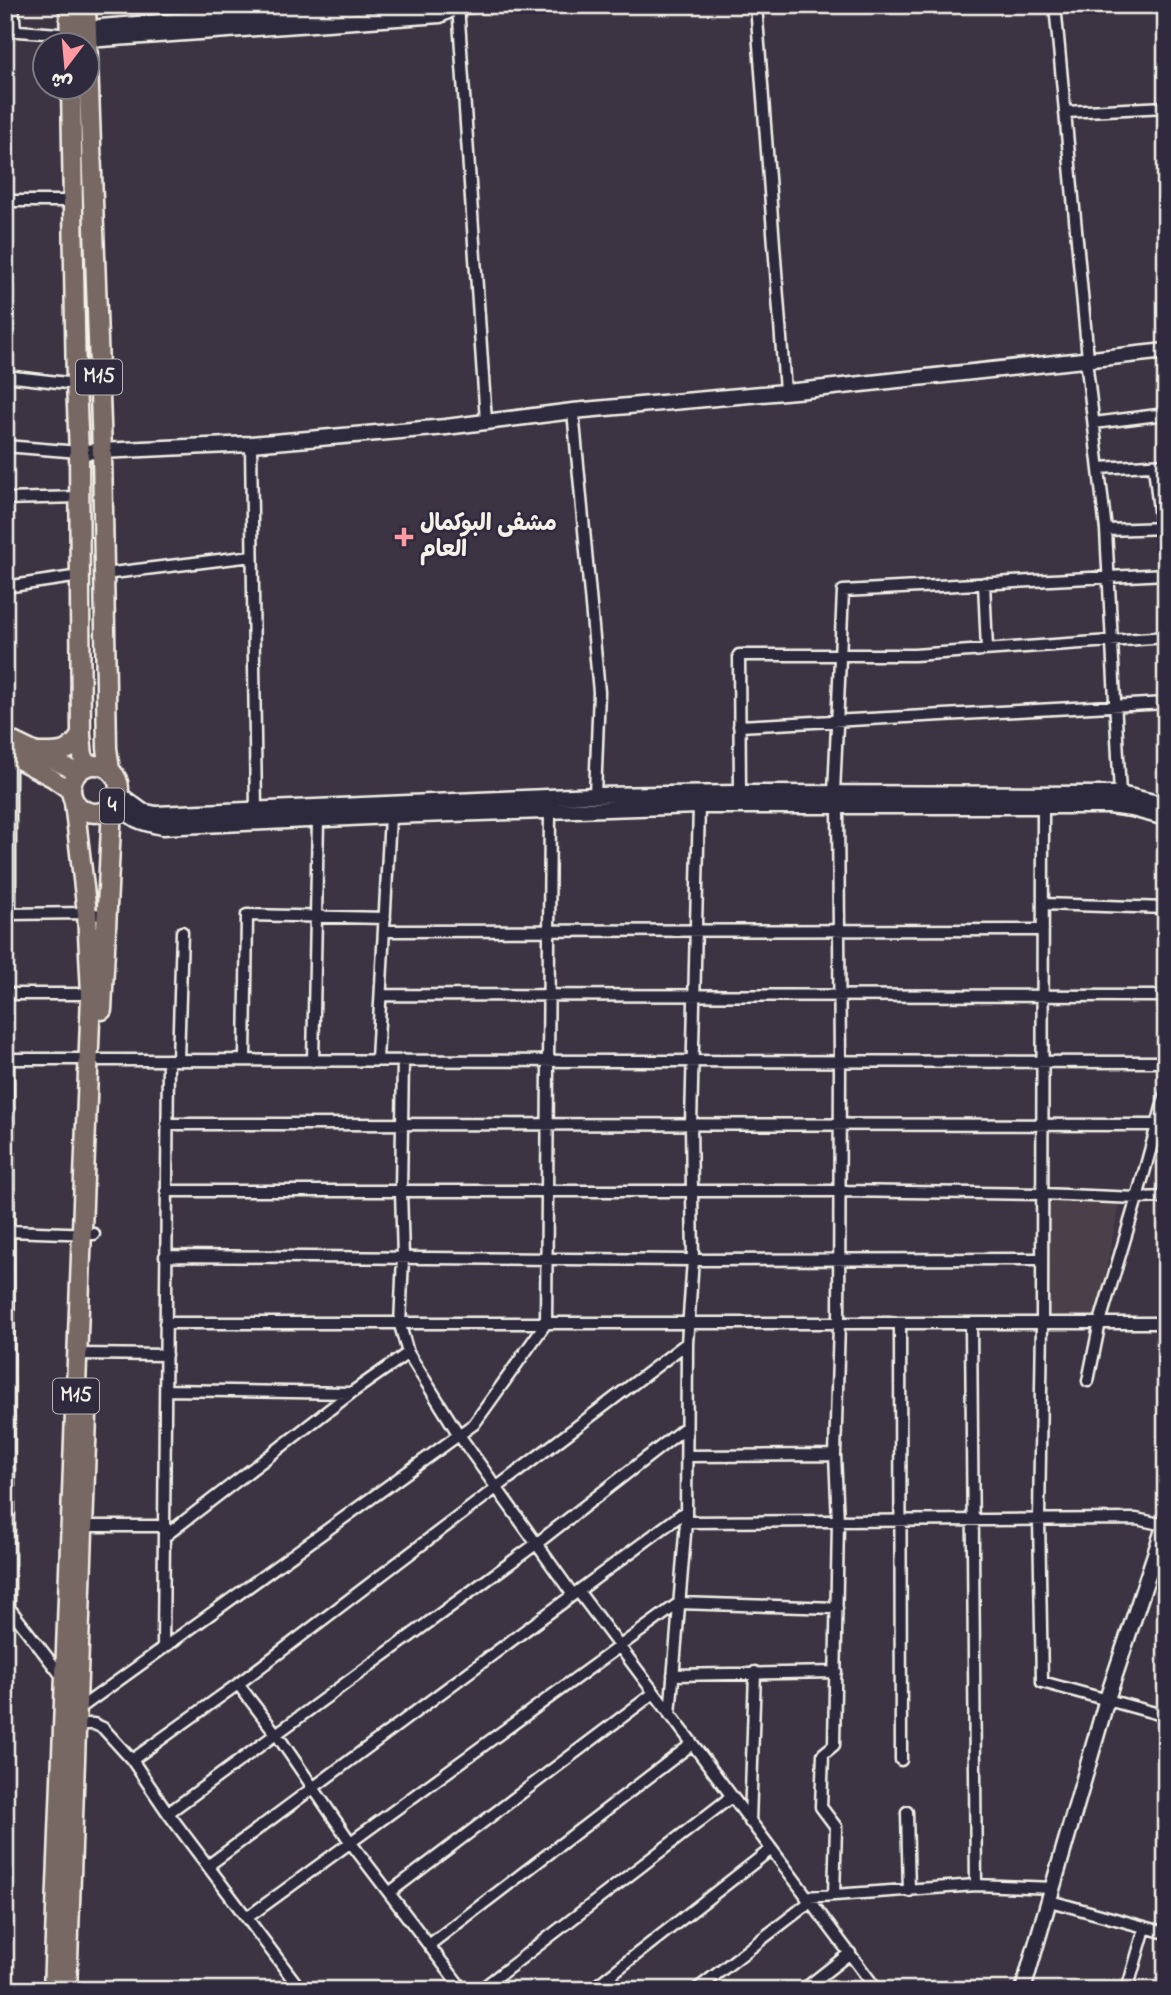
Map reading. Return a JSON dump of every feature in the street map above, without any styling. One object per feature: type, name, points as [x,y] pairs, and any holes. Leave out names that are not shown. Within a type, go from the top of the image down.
[{"type":"highway","name":"M15","points":[[69,5],[75,32]]},
{"type":"highway","name":"M15","points":[[78,32],[86,5]]},
{"type":"highway","name":"M15","points":[[71,102],[79,452],[81,735]]},
{"type":"highway","name":"M15","points":[[80,102],[102,451],[107,748]]},
{"type":"highway","name":"4","points":[[81,735],[80,770],[71,786],[73,797],[82,810],[103,812],[116,800],[118,781],[110,770],[107,748]]},
{"type":"highway","points":[[37,753],[64,752],[74,746],[81,735]]},
{"type":"highway","name":"4","points":[[80,770],[97,765],[110,770]]},
{"type":"highway","name":"M15","points":[[73,797],[87,913],[94,1059]]},
{"type":"highway","name":"M15","points":[[52,1990],[72,1681],[94,1059],[116,800]]},
{"type":"highway","name":"M15","points":[[67,1990],[70,1717]]},
{"type":"main road","points":[[5,737],[80,770]]},
{"type":"main road","points":[[8,755],[52,778],[73,797]]},
{"type":"street","points":[[13,5],[10,30],[32,33]]},
{"type":"street","points":[[89,32],[100,27],[374,5]]},
{"type":"street","points":[[756,5],[785,391]]},
{"type":"street","points":[[1055,5],[1087,358],[1106,530],[1120,794]]},
{"type":"street","points":[[271,15],[440,15],[461,6],[485,421]]},
{"type":"street","points":[[1065,112],[1166,107]]},
{"type":"street","points":[[5,201],[72,201]]},
{"type":"street","points":[[5,446],[79,452],[251,444],[1166,351]]},
{"type":"street","points":[[5,376],[76,384]]},
{"type":"street","points":[[573,411],[599,692],[596,795]]},
{"type":"street","points":[[1094,423],[1166,414]]},
{"type":"street","points":[[251,444],[256,810]]},
{"type":"street","points":[[1099,468],[1166,464]]},
{"type":"street","points":[[1106,530],[1163,528],[1154,466]]},
{"type":"street","points":[[5,499],[79,497]]},
{"type":"street","points":[[104,574],[252,556]]},
{"type":"street","points":[[834,1895],[836,1828],[821,1808],[823,1754],[834,1745],[836,1672],[838,1522],[835,1455],[839,1324],[840,930],[836,800],[844,591],[1166,574]]},
{"type":"street","points":[[5,587],[80,576]]},
{"type":"street","points":[[984,583],[987,649]]},
{"type":"street","points":[[740,793],[739,655],[914,655],[1166,637]]},
{"type":"street","points":[[739,726],[1166,703]]},
{"type":"street","points":[[8,755],[8,914],[87,913],[107,916]]},
{"type":"street","points":[[116,800],[156,814],[596,795],[740,793],[836,800],[1109,806],[1166,818]]},
{"type":"street","points":[[116,800],[127,815],[142,823],[162,827],[836,800],[1120,794],[1166,805]]},
{"type":"street","points":[[670,1715],[686,1516],[687,1324],[693,1260],[691,1124],[699,806]]},
{"type":"street","points":[[1043,806],[1039,1518],[1042,1682],[1166,1716]]},
{"type":"street","points":[[70,1717],[474,1424],[546,1323],[550,811]]},
{"type":"street","points":[[377,1060],[390,816]]},
{"type":"street","points":[[313,1060],[318,820]]},
{"type":"street","points":[[1043,904],[1166,908]]},
{"type":"street","points":[[245,1060],[247,915],[385,918]]},
{"type":"street","points":[[384,931],[1043,930]]},
{"type":"street","points":[[163,1648],[167,1124],[182,932]]},
{"type":"street","points":[[5,994],[91,994]]},
{"type":"street","points":[[381,995],[1166,996]]},
{"type":"street","points":[[72,1681],[7,1605],[6,1059],[1166,1062]]},
{"type":"street","points":[[403,1060],[403,1257],[400,1325],[408,1353],[459,1435],[536,1544],[619,1647],[877,1990]]},
{"type":"street","points":[[1088,1381],[1100,1322],[1138,1198],[1166,1093]]},
{"type":"street","points":[[167,1124],[1156,1125]]},
{"type":"street","points":[[166,1191],[839,1191],[1166,1197]]},
{"type":"street","points":[[8,1231],[88,1233]]},
{"type":"street","points":[[165,1256],[693,1260],[1041,1259]]},
{"type":"street","points":[[165,1323],[1166,1324]]},
{"type":"street","points":[[900,1324],[901,1760]]},
{"type":"street","points":[[971,1324],[976,1885]]},
{"type":"street","points":[[132,1760],[238,1684],[687,1343]]},
{"type":"street","points":[[77,1526],[165,1531],[408,1353]]},
{"type":"street","points":[[83,1354],[166,1354]]},
{"type":"street","points":[[166,1390],[351,1393]]},
{"type":"street","points":[[167,1813],[536,1544],[686,1427]]},
{"type":"street","points":[[687,1456],[835,1455]]},
{"type":"street","points":[[209,1865],[575,1593],[686,1516],[838,1522],[1039,1518],[1136,1519],[1165,1523],[1107,1699],[1023,1990]]},
{"type":"street","points":[[248,1917],[679,1604],[837,1608]]},
{"type":"street","points":[[750,1822],[755,1672]]},
{"type":"street","points":[[673,1675],[836,1672]]},
{"type":"street","points":[[238,1684],[277,1735],[351,1843],[463,1990]]},
{"type":"street","points":[[389,1893],[654,1693]]},
{"type":"street","points":[[70,1717],[103,1728],[132,1760],[167,1813],[302,1990]]},
{"type":"street","points":[[429,1945],[692,1744]]},
{"type":"street","points":[[480,1990],[731,1797]]},
{"type":"street","points":[[907,1812],[909,1891]]},
{"type":"street","points":[[591,1990],[770,1850]]},
{"type":"street","points":[[696,1990],[808,1900],[834,1895],[976,1885],[1052,1894],[1166,1933]]},
{"type":"street","points":[[1127,1990],[1145,1928]]},
{"type":"street","points":[[803,1990],[850,1954]]},
{"type":"shaded area","points":[[1120,1199],[1097,1317],[1048,1319],[1050,1200]]},
{"type":"place","name":"مشفى البوكمال العام","points":[[404,537]]}]
